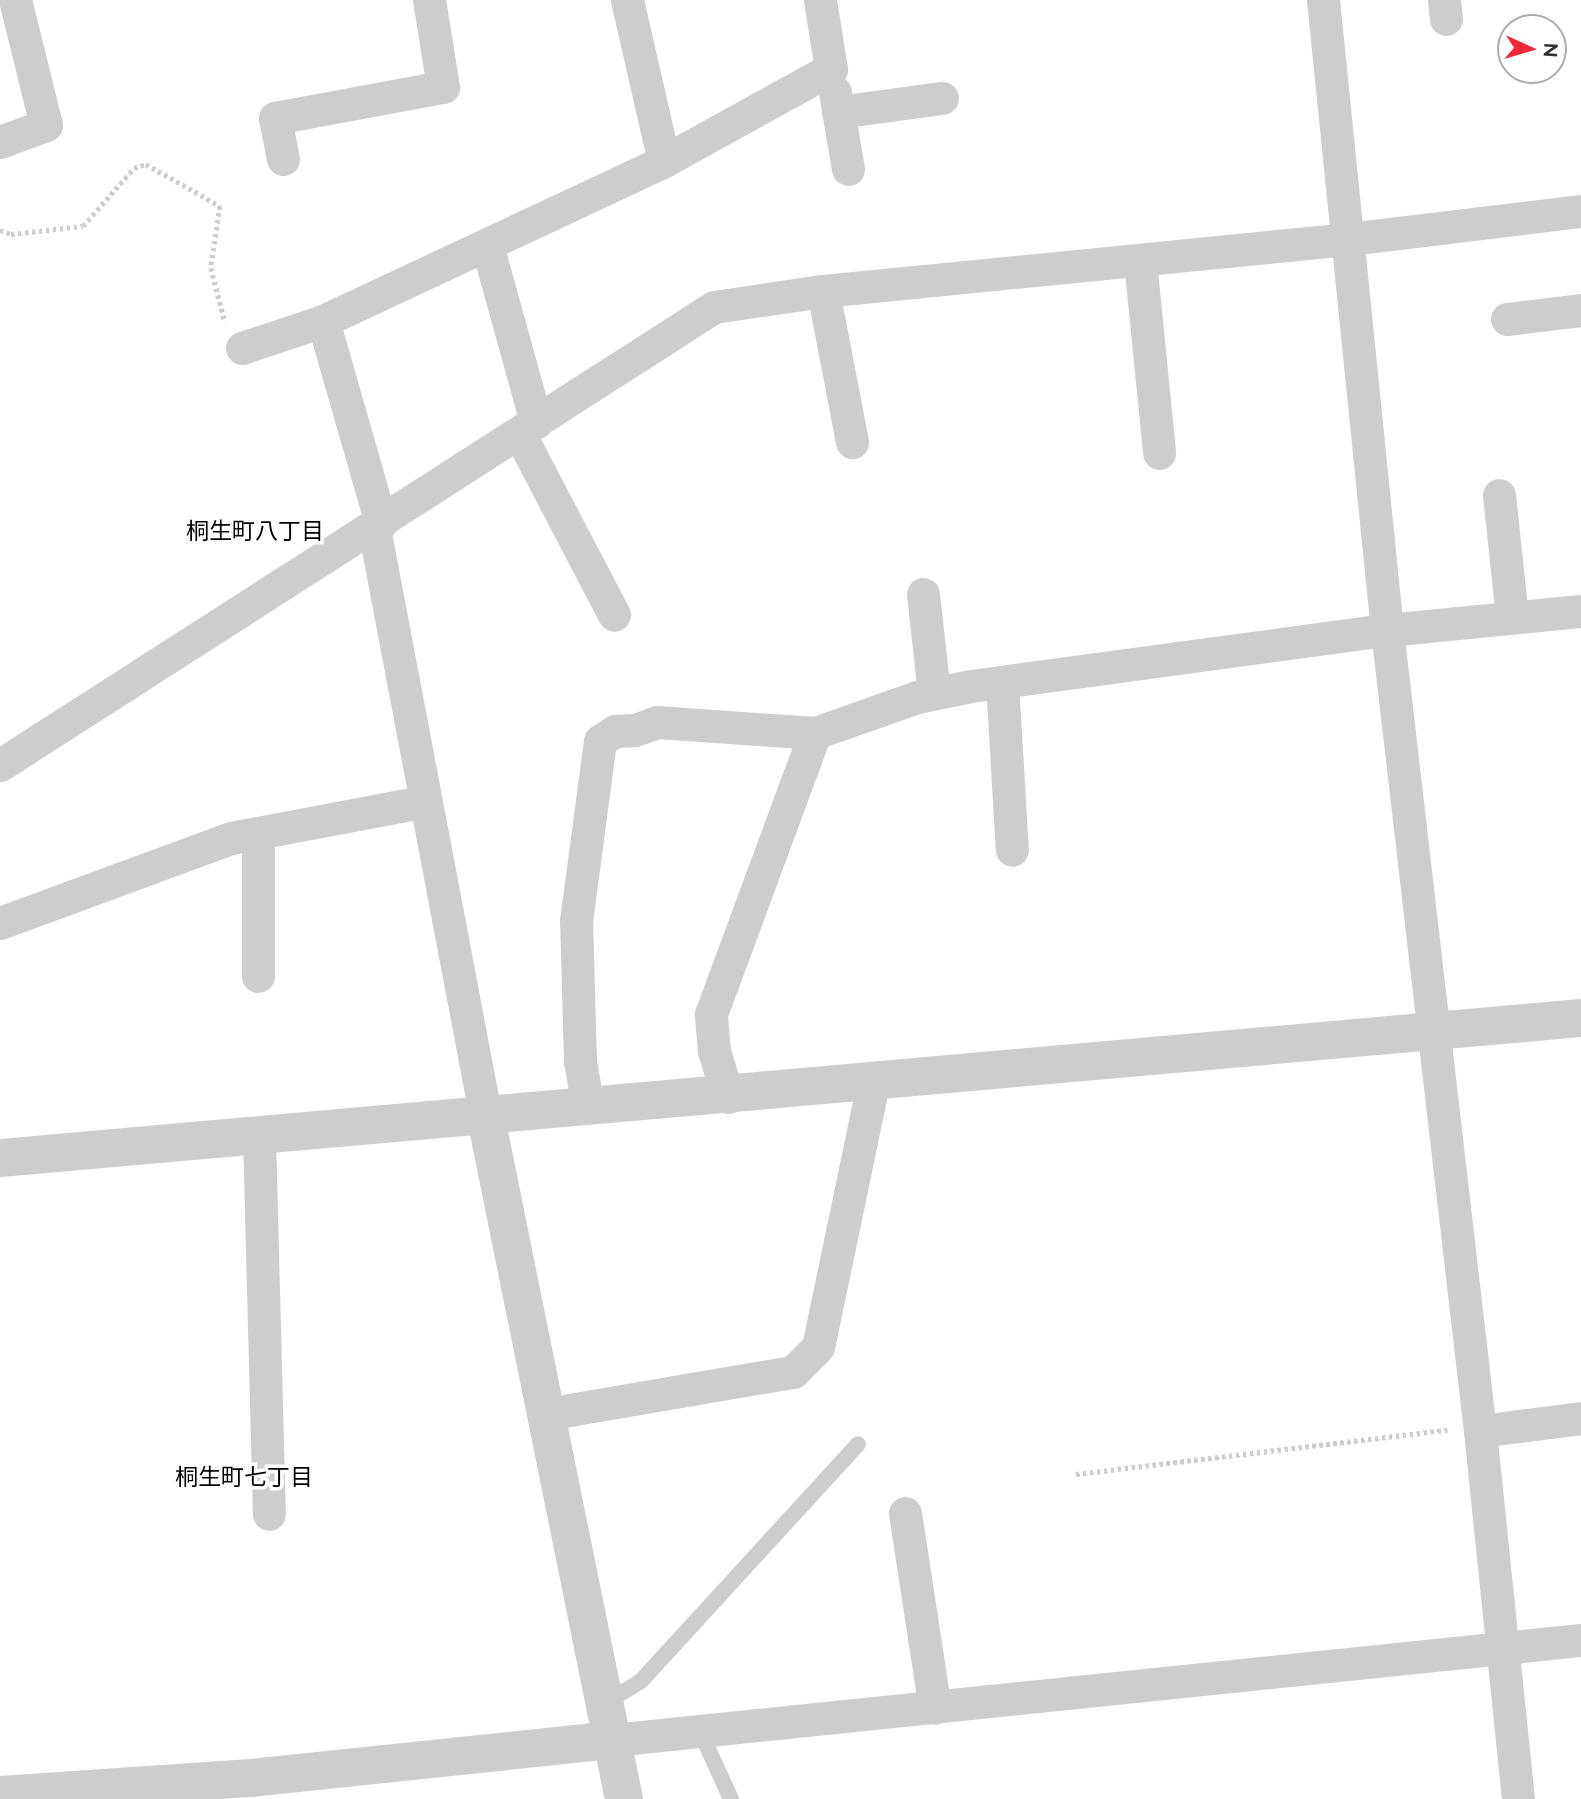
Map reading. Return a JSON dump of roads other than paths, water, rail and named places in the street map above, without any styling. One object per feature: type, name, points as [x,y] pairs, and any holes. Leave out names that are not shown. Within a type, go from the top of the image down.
[{"type":"street","points":[[0,142],[46,125],[15,0]]},
{"type":"street","points":[[283,159],[275,118],[443,87],[429,0]]},
{"type":"street","points":[[627,0],[664,161]]},
{"type":"street","points":[[820,0],[848,169]]},
{"type":"street","points":[[1322,0],[1349,240],[1387,630],[1480,1429],[1518,1799]]},
{"type":"street","points":[[242,348],[323,321],[487,245],[664,161],[831,69]]},
{"type":"street","points":[[838,112],[942,98]]},
{"type":"street","points":[[0,765],[378,526],[714,307],[823,291],[1349,240],[1581,211]]},
{"type":"street","points":[[487,245],[528,428],[614,615]]},
{"type":"street","points":[[1140,261],[1159,453]]},
{"type":"street","points":[[823,291],[852,442]]},
{"type":"street","points":[[1507,318],[1581,310]]},
{"type":"street","points":[[323,321],[378,526],[485,1113],[624,1799]]},
{"type":"street","points":[[1499,495],[1512,617]]},
{"type":"street","points":[[923,594],[934,693]]},
{"type":"street","points":[[588,1107],[580,1061],[576,922],[600,741],[615,731],[635,730],[657,722],[815,733],[934,693],[1002,682],[1387,630],[1581,611]]},
{"type":"street","points":[[1002,682],[1012,850]]},
{"type":"street","points":[[728,1097],[715,1051],[711,1014],[815,733]]},
{"type":"street","points":[[0,923],[231,838],[426,801]]},
{"type":"street","points":[[258,833],[258,976]]},
{"type":"street","points":[[0,1158],[485,1113],[728,1097],[1581,1018]]},
{"type":"street","points":[[546,1414],[793,1372],[818,1347],[873,1083]]},
{"type":"street","points":[[258,1136],[268,1514]]},
{"type":"street","points":[[1480,1429],[1581,1418]]},
{"type":"street","points":[[905,1513],[935,1708]]},
{"type":"street","points":[[0,1795],[251,1778],[609,1722],[700,1731],[1581,1640]]},
{"type":"lane","points":[[609,1722],[641,1681],[858,1444]]},
{"type":"lane","points":[[700,1731],[731,1799]]},
{"type":"district","name":"桐生町八丁目","points":[[255,531]]},
{"type":"district","name":"桐生町七丁目","points":[[244,1477]]}]
